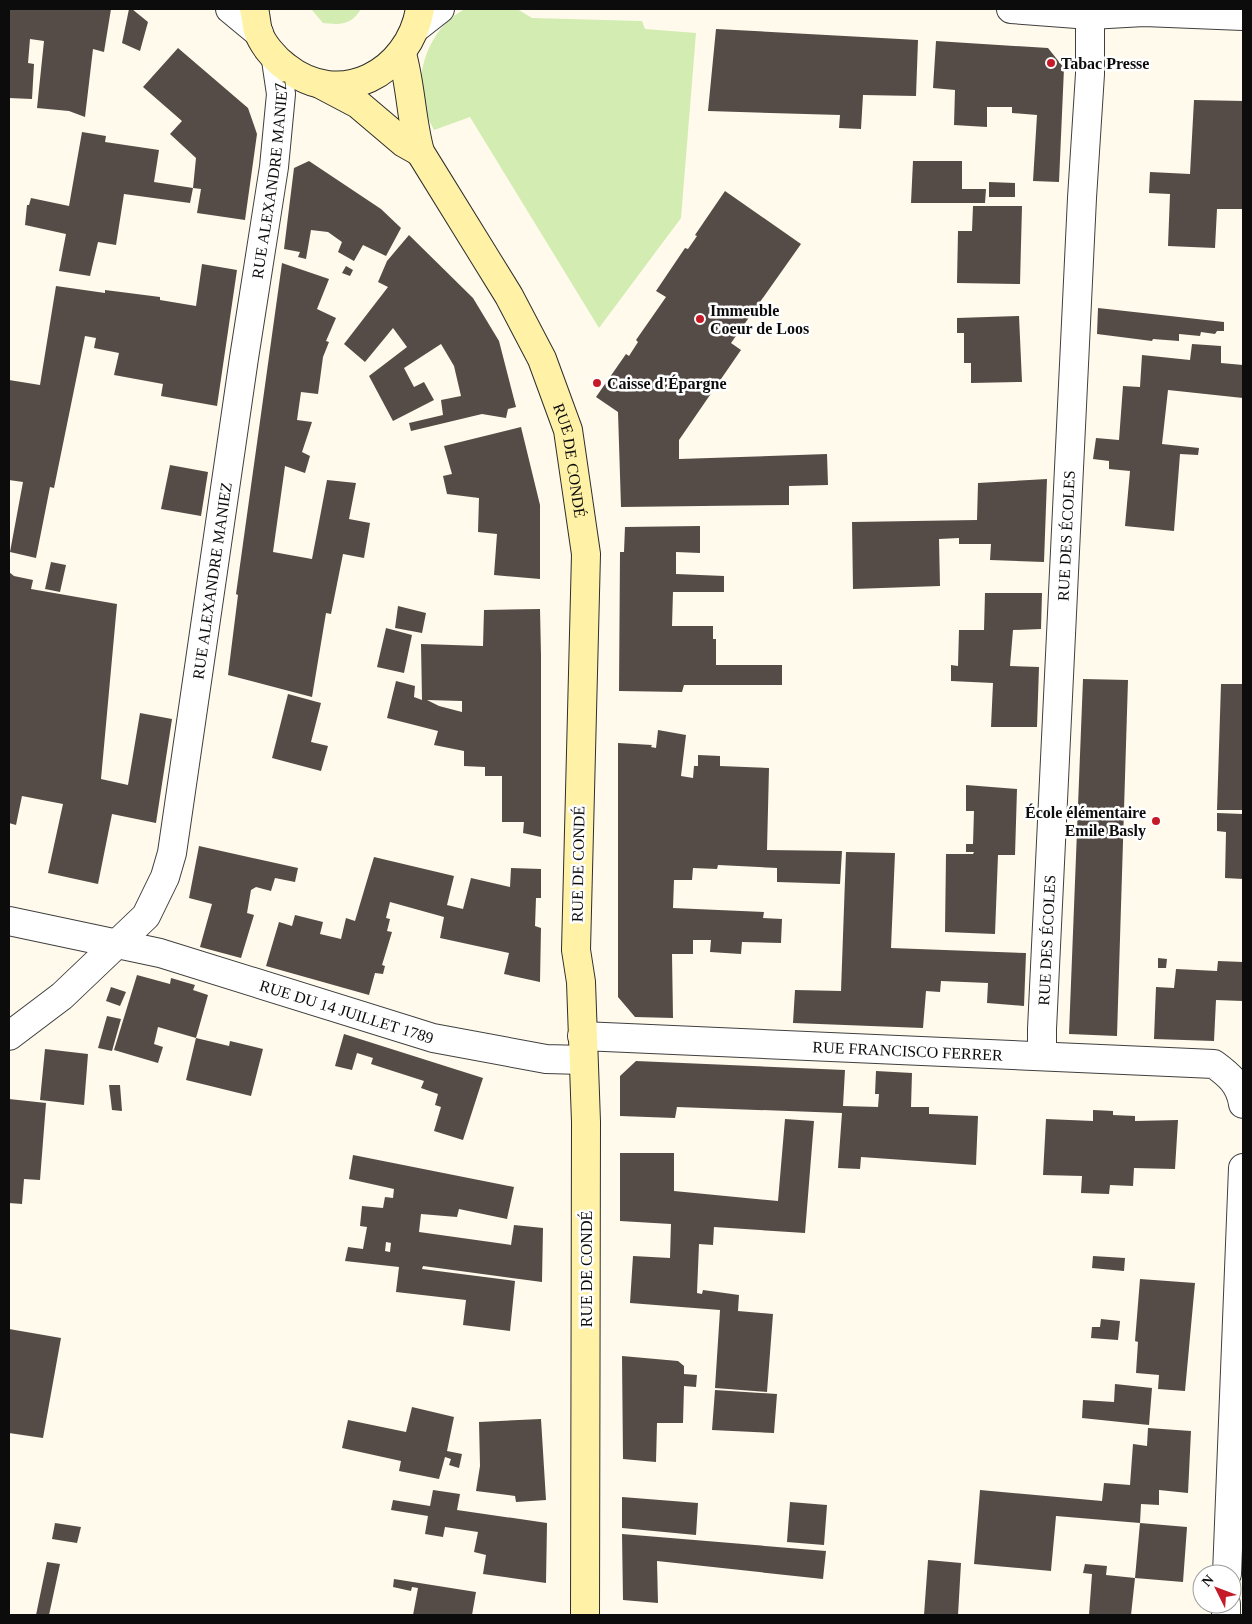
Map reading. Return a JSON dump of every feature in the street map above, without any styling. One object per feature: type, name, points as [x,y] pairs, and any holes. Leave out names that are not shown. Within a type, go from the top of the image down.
[{"type":"main road","points":[[322,85],[340,86],[363,81],[384,70],[402,54],[418,18]]},
{"type":"main road","points":[[257,21],[276,60],[294,74],[322,85],[358,104],[404,143],[420,152]]},
{"type":"main road","points":[[402,54],[408,76],[414,128],[420,152]]},
{"type":"main road","name":"RUE DE CONDÉ","points":[[420,152],[509,296],[542,359],[568,430],[586,554],[576,950],[581,982],[586,1122],[585,1615]]},
{"type":"street","points":[[230,9],[257,21]]},
{"type":"street","points":[[418,18],[440,9]]},
{"type":"street","points":[[1012,9],[1090,15],[1144,12],[1243,16]]},
{"type":"street","name":"RUE DES ÉCOLES","points":[[1042,1055],[1081,218],[1090,74],[1090,15]]},
{"type":"street","name":"RUE ALEXANDRE MANIEZ","points":[[9,1036],[62,996],[115,943],[146,916],[165,877],[172,853],[244,358],[274,167],[281,94],[276,60]]},
{"type":"street","name":"RUE DU 14 JUILLET 1789","points":[[9,920],[160,953],[433,1038],[546,1059],[582,1048]]},
{"type":"street","name":"RUE FRANCISCO FERRER","points":[[582,1048],[1042,1055],[1214,1064],[1230,1076],[1242,1092],[1243,1104]]},
{"type":"street","points":[[1227,1564],[1243,1168]]},
{"type":"green space","points":[[311,9],[361,9],[349,21],[335,24],[323,23]]},
{"type":"green space","points":[[465,9],[517,9],[532,18],[642,21],[645,29],[696,33],[681,218],[599,328],[470,117],[434,130],[424,110],[421,102],[422,71],[430,46],[444,25]]},
{"type":"building","points":[[9,9],[111,9],[104,52],[93,49],[85,117],[69,111],[37,108],[44,41],[30,39],[28,63],[34,64],[32,99],[9,98]]},
{"type":"building","points":[[129,9],[132,9],[148,22],[140,51],[122,43]]},
{"type":"building","points":[[716,29],[918,40],[916,96],[863,95],[861,129],[839,128],[840,115],[708,111]]},
{"type":"building","points":[[936,41],[1048,48],[1064,68],[1059,182],[1033,181],[1037,115],[1012,113],[1012,107],[987,107],[987,127],[954,125],[955,90],[933,88]]},
{"type":"building","points":[[178,48],[248,108],[257,134],[245,220],[197,213],[201,189],[193,188],[196,158],[170,134],[182,121],[143,87]]},
{"type":"building","points":[[1194,100],[1243,101],[1243,209],[1217,209],[1215,248],[1168,246],[1170,194],[1149,193],[1150,172],[1190,174]]},
{"type":"building","points":[[82,132],[106,136],[105,142],[159,150],[154,182],[193,188],[190,203],[124,194],[116,245],[98,242],[90,276],[59,271],[66,234],[25,225],[27,205],[29,205],[31,198],[69,206]]},
{"type":"building","points":[[309,161],[381,209],[401,228],[386,256],[363,245],[354,261],[338,252],[342,242],[328,232],[311,230],[306,259],[298,257],[300,252],[284,249],[294,168]]},
{"type":"building","points":[[913,161],[962,161],[962,189],[986,189],[985,203],[911,203]]},
{"type":"building","points":[[989,182],[1015,183],[1015,197],[989,197]]},
{"type":"building","name":"Immeuble Coeur de Loos","points":[[725,191],[801,244],[731,343],[741,350],[679,440],[679,459],[827,454],[828,485],[789,486],[789,505],[621,507],[618,412],[596,397],[626,354],[629,356],[638,342],[636,340],[666,297],[656,291],[685,248],[688,249],[697,236],[695,235]]},
{"type":"building","points":[[973,206],[1022,206],[1020,284],[957,283],[958,231],[972,231]]},
{"type":"building","points":[[409,235],[473,298],[499,341],[516,407],[508,409],[506,418],[482,414],[411,431],[409,423],[443,415],[441,400],[461,396],[454,366],[441,344],[404,368],[414,387],[424,382],[434,400],[393,421],[369,376],[407,347],[393,328],[365,362],[344,344],[388,287],[378,282],[387,261]]},
{"type":"building","points":[[282,263],[329,279],[317,309],[336,318],[326,341],[329,342],[323,357],[318,394],[301,392],[297,420],[312,422],[302,452],[310,456],[305,473],[285,466],[273,552],[312,559],[327,480],[356,483],[349,519],[370,523],[364,558],[343,554],[331,614],[326,613],[312,697],[228,675],[238,595],[236,594]]},
{"type":"building","points":[[202,264],[237,270],[217,406],[161,396],[163,384],[114,375],[119,353],[94,348],[96,338],[85,336],[54,488],[50,487],[36,558],[10,552],[23,482],[9,480],[9,380],[40,385],[56,286],[105,293],[105,290],[160,297],[160,300],[196,306]]},
{"type":"building","points":[[346,266],[353,270],[350,276],[342,273]]},
{"type":"building","points":[[1098,308],[1224,322],[1224,331],[1217,331],[1215,334],[1201,332],[1200,336],[1179,334],[1179,341],[1153,339],[1152,341],[1097,334]]},
{"type":"building","points":[[1019,316],[1022,382],[971,383],[971,363],[964,363],[964,333],[957,333],[957,318]]},
{"type":"building","points":[[1192,344],[1221,346],[1221,363],[1243,365],[1243,398],[1168,390],[1162,444],[1199,448],[1198,455],[1180,454],[1174,531],[1125,526],[1130,471],[1109,469],[1109,461],[1093,459],[1096,438],[1119,440],[1123,386],[1140,387],[1142,355],[1190,360]]},
{"type":"building","points":[[521,427],[540,505],[540,579],[494,575],[497,534],[478,532],[479,498],[447,494],[443,476],[452,474],[444,446]]},
{"type":"building","points":[[170,465],[208,472],[201,516],[161,509]]},
{"type":"building","points":[[1047,479],[1044,562],[990,560],[991,544],[959,544],[959,538],[939,539],[940,586],[853,589],[852,522],[977,520],[978,483]]},
{"type":"building","points":[[700,526],[700,553],[676,552],[676,574],[724,576],[724,592],[673,592],[672,626],[713,626],[713,639],[716,639],[716,665],[782,665],[782,685],[684,685],[682,692],[619,691],[620,552],[624,552],[625,527]]},
{"type":"building","points":[[51,562],[66,565],[60,592],[45,589]]},
{"type":"building","points":[[9,572],[14,576],[33,580],[31,589],[117,604],[101,779],[128,785],[140,713],[172,719],[156,823],[112,814],[98,884],[48,873],[63,804],[22,796],[16,825],[9,823]]},
{"type":"building","points":[[985,593],[1042,593],[1041,629],[1013,630],[1010,666],[1039,667],[1037,727],[991,727],[993,683],[951,681],[951,665],[958,666],[959,630],[984,630]]},
{"type":"building","points":[[398,606],[426,613],[422,633],[395,628]]},
{"type":"building","points":[[540,609],[541,837],[523,833],[524,822],[502,822],[502,776],[485,776],[485,767],[464,766],[464,751],[434,745],[438,731],[387,718],[396,681],[415,686],[414,697],[422,700],[421,644],[483,646],[484,610]],"holes":[[[427,700],[462,701],[462,712],[439,706]]]},
{"type":"building","points":[[386,628],[412,635],[404,673],[377,667]]},
{"type":"building","points":[[1083,679],[1128,680],[1117,1036],[1069,1034]]},
{"type":"building","points":[[1221,684],[1243,684],[1243,810],[1217,810]]},
{"type":"building","points":[[288,694],[321,703],[311,742],[328,746],[321,771],[272,758]]},
{"type":"building","points":[[658,730],[686,735],[681,776],[693,778],[694,766],[698,766],[698,755],[720,756],[720,766],[769,768],[767,850],[842,851],[840,884],[777,882],[777,868],[718,865],[717,869],[693,868],[692,880],[674,880],[673,908],[764,912],[763,918],[782,919],[781,943],[742,942],[741,954],[710,952],[711,940],[693,940],[693,954],[672,954],[673,1018],[635,1017],[618,997],[618,743],[652,745],[651,747],[656,748]]},
{"type":"building","points":[[966,785],[1017,789],[1015,855],[998,855],[995,934],[945,932],[946,854],[973,854],[974,852],[966,852],[966,844],[973,844],[974,811],[966,811]]},
{"type":"building","points":[[1217,813],[1243,814],[1243,879],[1225,878],[1226,832],[1217,831]]},
{"type":"building","points":[[199,846],[298,868],[295,882],[275,878],[271,891],[256,887],[251,890],[247,913],[254,915],[241,958],[200,947],[212,904],[189,898]]},
{"type":"building","points":[[846,852],[895,853],[891,948],[1026,953],[1024,1006],[987,1003],[988,983],[941,981],[940,992],[926,991],[923,1028],[793,1023],[795,990],[841,991]]},
{"type":"building","points":[[374,857],[454,876],[447,905],[463,909],[471,878],[510,887],[511,868],[541,869],[541,898],[536,898],[535,926],[541,928],[540,982],[504,974],[509,953],[440,938],[444,917],[390,902],[386,918],[390,919],[387,931],[392,932],[382,965],[385,966],[383,974],[375,973],[369,995],[266,966],[279,922],[292,926],[295,915],[323,922],[320,934],[341,939],[346,918],[355,921]]},
{"type":"building","points":[[1158,958],[1167,959],[1166,968],[1158,968]]},
{"type":"building","points":[[1218,961],[1243,962],[1243,1001],[1216,1000],[1214,1041],[1154,1039],[1156,987],[1174,988],[1176,969],[1217,971]]},
{"type":"building","points":[[137,975],[170,984],[171,978],[195,985],[193,990],[208,995],[196,1038],[158,1027],[154,1044],[163,1047],[158,1063],[114,1050]]},
{"type":"building","points":[[111,987],[126,992],[120,1006],[106,1001]]},
{"type":"building","points":[[107,1016],[121,1019],[112,1051],[98,1048]]},
{"type":"building","points":[[344,1034],[483,1078],[463,1140],[434,1131],[441,1107],[435,1105],[438,1094],[421,1088],[424,1081],[371,1064],[373,1058],[357,1053],[352,1070],[335,1066]]},
{"type":"building","points":[[196,1038],[229,1046],[230,1041],[263,1049],[251,1096],[186,1080]]},
{"type":"building","points":[[45,1049],[88,1054],[84,1105],[40,1100]]},
{"type":"building","points":[[636,1061],[845,1070],[843,1106],[878,1107],[879,1094],[875,1094],[876,1071],[912,1073],[911,1107],[929,1107],[929,1114],[978,1116],[976,1165],[861,1157],[860,1169],[838,1168],[842,1113],[677,1107],[675,1118],[620,1116],[620,1076]]},
{"type":"building","points":[[109,1085],[120,1085],[122,1111],[112,1110]]},
{"type":"building","points":[[9,1099],[46,1103],[40,1180],[24,1179],[22,1204],[9,1203]]},
{"type":"building","points":[[1093,1110],[1113,1111],[1113,1115],[1135,1116],[1135,1121],[1178,1120],[1175,1169],[1134,1168],[1133,1186],[1110,1185],[1109,1194],[1081,1193],[1082,1176],[1043,1175],[1046,1119],[1093,1121]]},
{"type":"building","points":[[785,1119],[814,1121],[805,1233],[714,1227],[713,1245],[699,1244],[697,1293],[702,1294],[703,1290],[739,1295],[738,1311],[773,1314],[767,1392],[715,1388],[720,1310],[630,1303],[633,1256],[670,1258],[671,1224],[620,1221],[620,1153],[674,1153],[674,1191],[778,1201]]},
{"type":"building","points":[[353,1155],[514,1187],[507,1219],[459,1209],[457,1217],[421,1214],[419,1232],[511,1245],[514,1225],[543,1228],[542,1282],[423,1266],[422,1269],[515,1281],[510,1331],[463,1325],[466,1300],[396,1292],[399,1267],[345,1261],[348,1247],[363,1249],[367,1227],[360,1226],[362,1206],[383,1208],[385,1197],[393,1198],[394,1189],[349,1179]],"holes":[[[386,1242],[391,1243],[390,1252],[385,1251]]]},
{"type":"building","points":[[1093,1256],[1125,1258],[1124,1271],[1092,1268]]},
{"type":"building","points":[[1140,1279],[1195,1283],[1185,1391],[1158,1389],[1159,1375],[1136,1373],[1138,1342],[1135,1341]]},
{"type":"building","points":[[1101,1319],[1120,1321],[1118,1340],[1091,1338],[1092,1327],[1100,1327]]},
{"type":"building","points":[[9,1329],[61,1338],[43,1438],[9,1433]]},
{"type":"building","points":[[622,1356],[678,1361],[684,1366],[684,1374],[697,1375],[696,1387],[684,1386],[683,1423],[657,1423],[656,1462],[623,1459]]},
{"type":"building","points":[[1115,1384],[1152,1388],[1149,1425],[1082,1418],[1083,1400],[1114,1402]]},
{"type":"building","points":[[715,1390],[777,1394],[774,1433],[712,1430]]},
{"type":"building","points":[[412,1407],[454,1417],[447,1451],[462,1454],[459,1468],[449,1465],[451,1459],[445,1457],[439,1479],[399,1471],[401,1461],[342,1448],[348,1420],[406,1432]]},
{"type":"building","points":[[541,1419],[546,1500],[516,1502],[515,1496],[476,1491],[480,1466],[479,1422]]},
{"type":"building","points":[[1148,1428],[1191,1431],[1188,1493],[1159,1490],[1159,1505],[1141,1504],[1140,1523],[1056,1516],[1051,1571],[974,1564],[980,1490],[1102,1501],[1104,1483],[1130,1485],[1133,1444],[1147,1446]]},
{"type":"building","points":[[433,1490],[460,1494],[457,1510],[547,1523],[546,1583],[483,1574],[486,1555],[474,1552],[478,1532],[445,1527],[443,1537],[425,1534],[428,1516],[391,1510],[393,1500],[430,1506]]},
{"type":"building","points":[[622,1497],[698,1503],[696,1535],[622,1528]]},
{"type":"building","points":[[790,1502],[827,1505],[824,1545],[787,1542]]},
{"type":"building","points":[[55,1523],[81,1527],[77,1543],[52,1539]]},
{"type":"building","points":[[1140,1523],[1187,1527],[1183,1582],[1135,1578]]},
{"type":"building","points":[[622,1534],[826,1551],[823,1579],[657,1561],[658,1603],[623,1600]]},
{"type":"building","points":[[928,1560],[961,1563],[958,1615],[924,1615]]},
{"type":"building","points":[[47,1562],[60,1564],[49,1615],[36,1615]]},
{"type":"building","points":[[1085,1564],[1107,1566],[1106,1575],[1135,1578],[1131,1615],[1089,1615],[1092,1574],[1083,1573]]},
{"type":"building","points":[[394,1579],[476,1592],[472,1615],[413,1615],[418,1588],[412,1587],[411,1591],[393,1587]]},
{"type":"place","name":"Tabac Presse","points":[[1051,63]]},
{"type":"place","name":"Immeuble Coeur de Loos","points":[[700,319]]},
{"type":"place","name":"Caisse d'Épargne","points":[[597,383]]},
{"type":"place","name":"École élémentaire Emile Basly","points":[[1156,821]]}]
